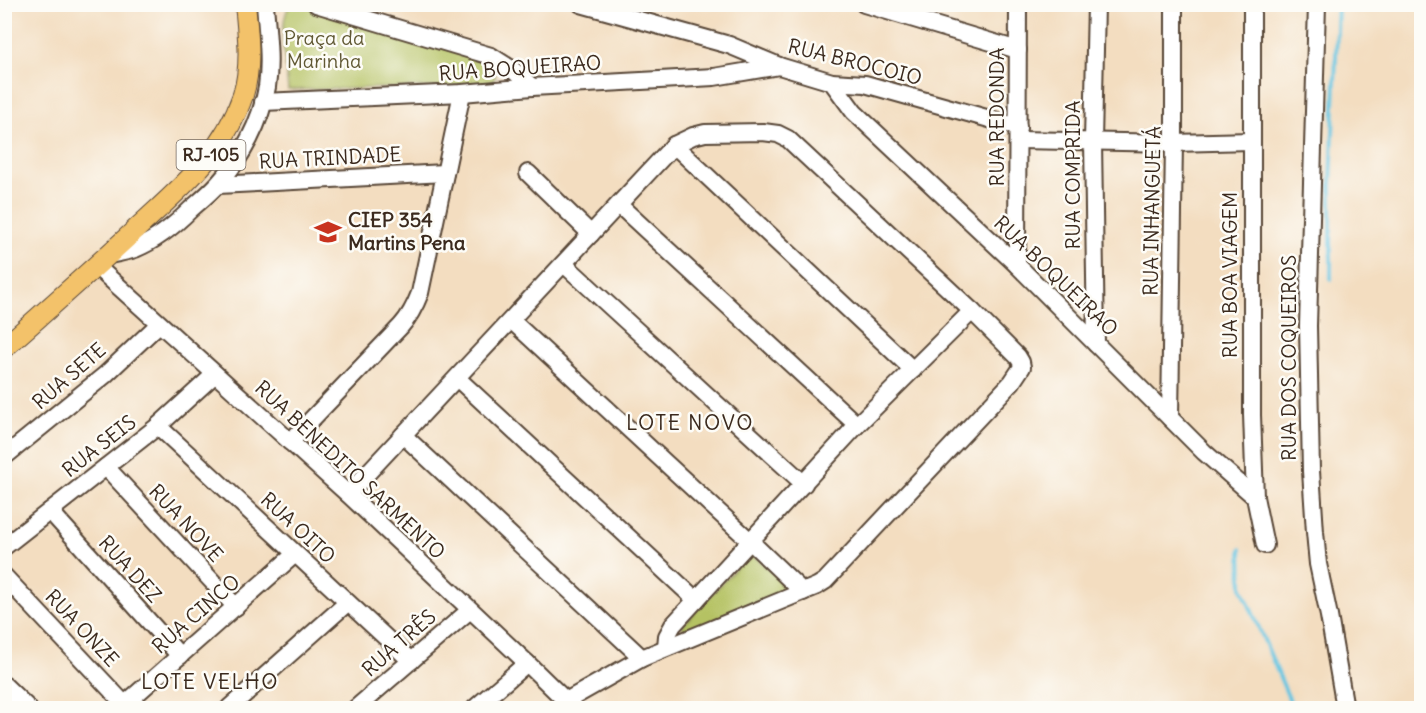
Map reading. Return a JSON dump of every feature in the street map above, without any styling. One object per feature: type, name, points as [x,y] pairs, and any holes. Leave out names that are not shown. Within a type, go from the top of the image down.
[{"type":"main road","name":"RJ-105","points":[[4,348],[194,175],[223,140],[244,93],[248,68],[245,4]]},
{"type":"street","points":[[102,260],[148,243],[164,232],[218,185],[233,166],[245,146],[263,102],[269,59],[265,4]]},
{"type":"street","points":[[316,4],[491,56],[513,70],[532,87]]},
{"type":"street","name":"RUA BROCOIO","points":[[581,4],[623,10],[729,45],[779,66],[832,82],[865,84],[1018,134],[1093,141],[1174,143],[1251,141]]},
{"type":"street","points":[[864,4],[1018,50]]},
{"type":"street","name":"RUA REDONDA","points":[[1017,265],[1018,4]]},
{"type":"street","name":"RUA COMPRIDA","points":[[1096,4],[1093,141],[1096,344]]},
{"type":"street","name":"RUA INHANGUETÁ","points":[[1170,418],[1174,4]]},
{"type":"street","name":"RUA BOA VIAGEM","points":[[1252,4],[1252,415],[1256,497],[1265,545]]},
{"type":"street","name":"RUA DOS COQUEIROS","points":[[1317,4],[1308,326],[1311,471],[1318,564],[1345,708]]},
{"type":"street","name":"RUA BOQUEIRAO","points":[[263,102],[462,93],[714,77],[779,66]]},
{"type":"street","name":"RUA BOQUEIRAO","points":[[832,82],[854,112],[1017,265],[1204,452],[1256,497]]},
{"type":"street","points":[[290,442],[409,317],[415,306],[420,293],[462,93]]},
{"type":"street","points":[[348,494],[674,145],[705,133],[763,132],[778,134],[788,139],[1018,357],[1022,367],[1019,374],[825,581],[642,658],[569,705]]},
{"type":"street","points":[[674,145],[913,370]]},
{"type":"street","name":"RUA TRINDADE","points":[[218,185],[445,173]]},
{"type":"street","points":[[528,173],[591,234]]},
{"type":"street","points":[[619,205],[857,425]]},
{"type":"street","name":"RUA BENEDITO SARMENTO","points":[[102,260],[159,324],[348,494],[569,705]]},
{"type":"street","points":[[564,264],[804,484]]},
{"type":"street","points":[[666,647],[669,631],[696,600],[857,425],[972,311]]},
{"type":"street","points":[[511,320],[803,592]]},
{"type":"street","name":"RUA SETE","points":[[4,457],[105,375],[159,324]]},
{"type":"street","name":"RUA SEIS","points":[[4,547],[158,426],[215,374]]},
{"type":"street","points":[[457,378],[696,600]]},
{"type":"street","name":"RUA OITO","points":[[158,426],[411,661]]},
{"type":"street","points":[[403,435],[642,658]]},
{"type":"street","name":"RUA NOVE","points":[[106,467],[236,607]]},
{"type":"street","name":"RUA DEZ","points":[[50,511],[180,656]]},
{"type":"street","name":"RUA CINCO","points":[[126,706],[295,554]]},
{"type":"street","name":"RUA ONZE","points":[[4,576],[126,706]]},
{"type":"street","points":[[229,708],[347,603]]},
{"type":"street","name":"RUA TRÊS","points":[[356,708],[470,610]]},
{"type":"street","points":[[475,708],[527,663]]},
{"type":"street","points":[[4,685],[28,708]]},
{"type":"green space","name":"Praça da Marinha","points":[[315,5],[492,62],[496,76],[489,86],[288,90],[283,47],[284,25],[289,6]]},
{"type":"green space","points":[[749,554],[752,554],[790,588],[685,634],[682,626]]},
{"type":"waterway","points":[[1331,279],[1331,185],[1338,4]]},
{"type":"waterway","points":[[1241,549],[1242,588],[1293,708]]},
{"type":"place","name":"CIEP 354 Martins Pena","points":[[328,232]]},
{"type":"district","name":"LOTE NOVO","points":[[690,423]]},
{"type":"district","name":"LOTE VELHO","points":[[210,682]]}]
